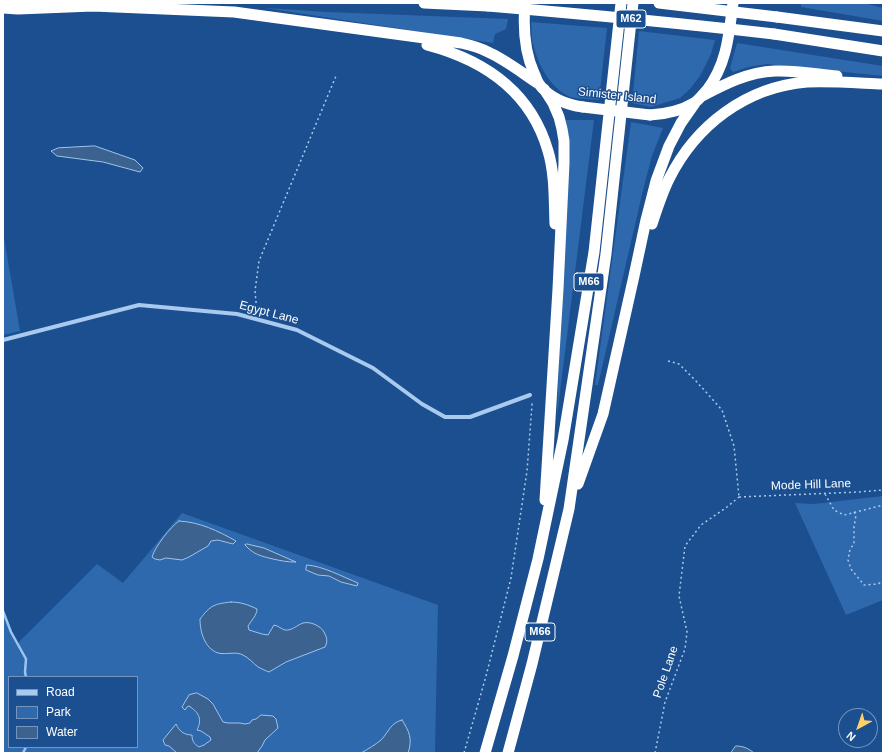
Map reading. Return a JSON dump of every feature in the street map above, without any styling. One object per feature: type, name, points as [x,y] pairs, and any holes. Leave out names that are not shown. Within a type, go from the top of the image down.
[{"type":"highway","name":"M62","points":[[424,3],[488,6],[670,22],[774,34],[883,51]]},
{"type":"highway","points":[[525,3],[524,31],[530,65],[541,86],[553,103],[559,117],[564,141],[558,289],[544,510],[538,559]]},
{"type":"highway","name":"M66","points":[[485,753],[513,656],[538,559],[563,440],[594,252],[621,3]]},
{"type":"highway","name":"M66","points":[[508,753],[532,664],[569,509],[606,254],[633,3]]},
{"type":"highway","name":"M62","points":[[658,3],[883,31]]},
{"type":"highway","name":"Simister Island","points":[[376,31],[474,46],[498,57],[541,86],[552,96],[575,106],[650,115],[665,114],[680,110],[698,99],[711,85],[717,75],[728,44],[733,3]]},
{"type":"highway","points":[[3,8],[18,9],[93,6],[234,12],[376,31],[439,48],[467,59],[498,77],[512,89],[533,116],[541,132],[548,152],[553,177],[558,289]]},
{"type":"highway","points":[[634,276],[656,181],[669,146],[681,123],[698,99],[746,76],[775,71],[791,71],[883,81]]},
{"type":"highway","points":[[634,276],[660,199],[669,179],[690,144],[721,114],[754,95],[785,86],[807,82],[883,84]]},
{"type":"highway","name":"M66","points":[[569,509],[603,414],[634,276]]},
{"type":"street","name":"Egypt Lane","points":[[3,340],[139,305],[237,314],[297,330],[373,368],[422,404],[445,417],[470,417],[530,395]]},
{"type":"path","points":[[257,319],[255,291],[259,261],[336,76]]},
{"type":"path","points":[[668,361],[679,364],[722,410],[734,446],[739,497]]},
{"type":"path","points":[[464,753],[486,676],[511,578],[527,471],[532,405],[530,395]]},
{"type":"path","name":"Mode Hill Lane","points":[[739,497],[883,490]]},
{"type":"path","points":[[824,494],[834,510],[844,515],[883,505]]},
{"type":"path","name":"Pole Lane","points":[[655,753],[664,702],[685,649],[687,632],[679,596],[685,546],[702,525],[739,497]]},
{"type":"path","points":[[854,512],[856,515],[854,544],[850,549],[848,560],[851,569],[864,585],[878,584],[883,581]]},
{"type":"green space","points":[[795,3],[864,3],[883,8],[883,21],[801,7],[801,4]]},
{"type":"green space","points":[[265,8],[508,19],[506,29],[495,34],[493,43]]},
{"type":"green space","points":[[531,22],[607,28],[599,100],[570,97],[561,92],[555,86],[545,74],[535,52],[532,39]]},
{"type":"green space","points":[[639,31],[715,40],[711,54],[700,76],[690,89],[680,98],[651,107],[632,103]]},
{"type":"green space","points":[[737,43],[883,66],[883,76],[767,64],[748,67],[733,72],[730,68]]},
{"type":"green space","points":[[564,120],[594,120],[557,416],[567,130]]},
{"type":"green space","points":[[631,122],[663,128],[652,156],[643,190],[598,385],[595,385]]},
{"type":"green space","points":[[3,232],[20,331],[3,335]]},
{"type":"green space","points":[[883,496],[883,600],[846,615],[795,503],[814,504]]},
{"type":"green space","points":[[182,513],[438,605],[435,753],[3,753],[3,614],[18,643],[97,564],[123,583]]},
{"type":"water","points":[[95,146],[135,160],[143,168],[140,172],[103,162],[57,156],[51,151],[58,148]]},
{"type":"water","points":[[179,521],[202,525],[236,541],[233,544],[218,540],[211,541],[208,546],[182,560],[166,558],[160,560],[152,557],[163,538]]},
{"type":"water","points":[[247,544],[264,548],[296,562],[282,561],[261,556],[248,548],[245,545]]},
{"type":"water","points":[[307,565],[320,567],[333,572],[358,583],[357,586],[306,570]]},
{"type":"water","points":[[231,602],[245,604],[257,609],[255,616],[248,626],[249,630],[268,635],[274,625],[284,630],[288,630],[303,623],[312,623],[324,632],[327,643],[325,647],[286,662],[269,672],[258,667],[240,654],[224,654],[213,651],[204,639],[200,619],[213,606]]},
{"type":"water","points":[[197,693],[208,699],[213,704],[223,722],[245,724],[250,723],[252,720],[261,715],[273,716],[276,719],[278,728],[265,740],[257,753],[177,753],[169,746],[165,745],[163,740],[176,724],[182,732],[192,735],[192,739],[199,747],[211,740],[210,737],[197,730],[200,720],[196,711],[189,706],[185,710],[182,707],[189,695]]},
{"type":"water","points":[[402,720],[410,735],[408,753],[361,753],[381,740],[395,723]]},
{"type":"water","points":[[736,746],[741,746],[754,753],[731,753]]},
{"type":"waterway","points":[[3,611],[11,632],[26,659],[26,676]]},
{"type":"waterway","points":[[23,753],[26,748]]}]
